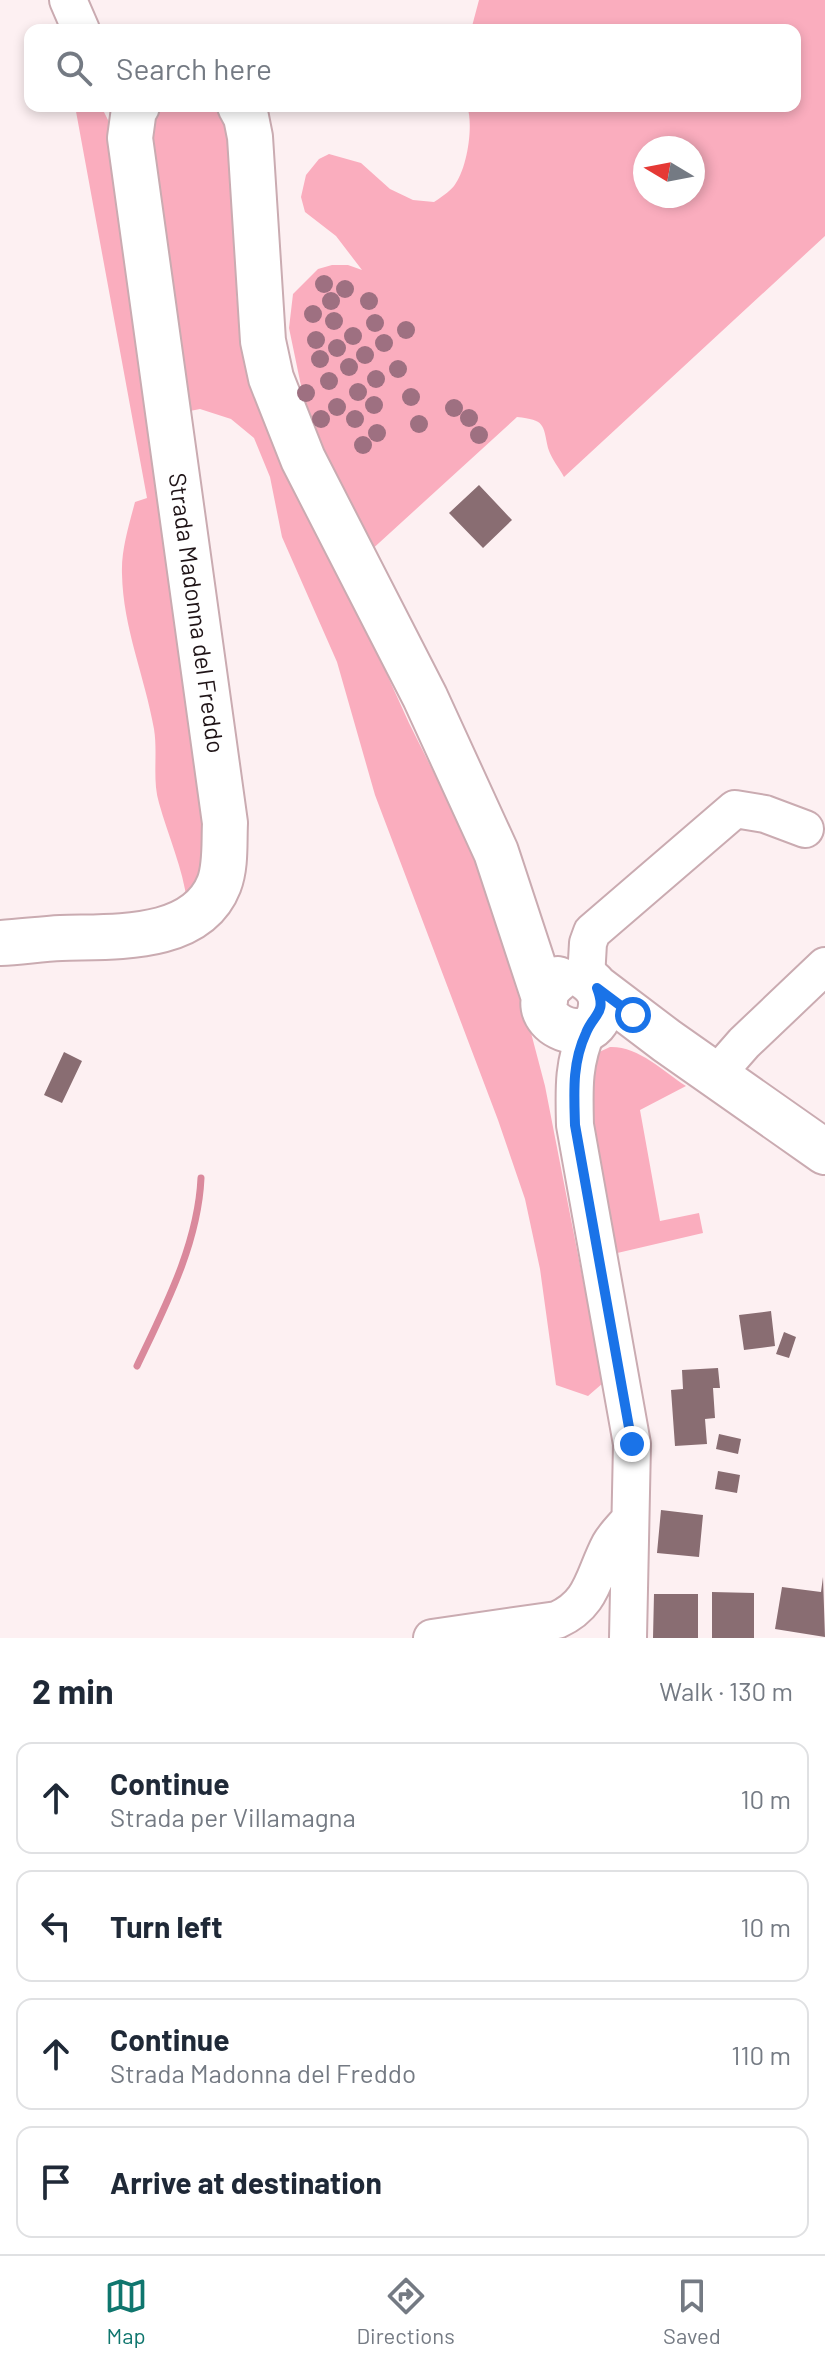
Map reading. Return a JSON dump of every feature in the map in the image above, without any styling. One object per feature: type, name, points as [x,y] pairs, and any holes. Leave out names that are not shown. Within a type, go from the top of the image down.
[{"type":"main road","name":"Strada Madonna del Freddo","points":[[0,943],[126,936],[164,929],[192,918],[210,901],[220,883],[225,823],[130,138],[133,112]]},
{"type":"main road","points":[[243,112],[250,137],[263,341],[271,378],[303,459],[425,697],[542,946],[578,1002],[617,1025],[667,1041],[825,1152]]},
{"type":"street","points":[[68,0],[78,24]]},
{"type":"street","points":[[628,1638],[632,1444],[575,1125],[560,1080],[588,943],[592,932],[735,809],[765,814],[805,829]]},
{"type":"street","points":[[716,1075],[744,1043],[825,966]]},
{"type":"street","points":[[432,1638],[557,1620],[573,1613],[588,1595],[611,1542],[630,1519]]},
{"type":"shaded area","points":[[479,0],[825,0],[825,236],[564,477],[549,452],[541,425],[517,417],[368,553],[311,434],[289,328],[293,294],[318,269],[348,265],[362,270],[336,236],[305,212],[301,197],[306,175],[319,159],[329,154],[361,163],[390,189],[413,200],[434,202],[459,179],[469,135],[468,112],[801,112],[801,24],[473,24]]},
{"type":"shaded area","points":[[76,112],[104,112],[124,194],[209,850],[187,902],[179,864],[157,794],[154,729],[123,594],[122,565],[128,529],[135,502],[147,498]]},
{"type":"shaded area","points":[[149,112],[225,112],[240,139],[236,294],[248,380],[292,479],[465,835],[515,972],[545,1086],[603,1383],[588,1396],[556,1385],[540,1269],[525,1199],[375,795],[337,662],[282,537],[270,477],[254,438],[231,419],[200,409],[175,414],[139,149]]},
{"type":"shaded area","points":[[610,1047],[640,1055],[686,1086],[640,1110],[660,1221],[699,1213],[703,1233],[613,1254],[582,1098],[597,1053]]},
{"type":"building","points":[[479,485],[512,520],[483,548],[449,513]]},
{"type":"building","points":[[64,1052],[82,1061],[62,1103],[44,1095]]},
{"type":"building","points":[[771,1311],[775,1346],[744,1350],[739,1315]]},
{"type":"building","points":[[784,1332],[796,1337],[789,1358],[776,1354]]},
{"type":"building","points":[[718,1368],[720,1388],[713,1388],[715,1418],[705,1419],[707,1444],[675,1446],[671,1390],[683,1389],[682,1370]]},
{"type":"building","points":[[719,1434],[741,1439],[738,1454],[716,1449]]},
{"type":"building","points":[[718,1471],[740,1475],[737,1493],[715,1489]]},
{"type":"building","points":[[661,1510],[703,1515],[699,1557],[657,1553]]},
{"type":"building","points":[[823,1577],[825,1637],[775,1629],[782,1587],[821,1592]]},
{"type":"building","points":[[712,1592],[754,1593],[754,1638],[712,1638]]},
{"type":"building","points":[[654,1594],[698,1594],[698,1638],[653,1638]]},
{"type":"waterway","points":[[137,1366],[187,1251],[199,1203],[201,1178]]},
{"type":"route","points":[[632,1444],[575,1125],[573,1075],[579,1048],[602,1005],[597,988],[633,1015]]}]
